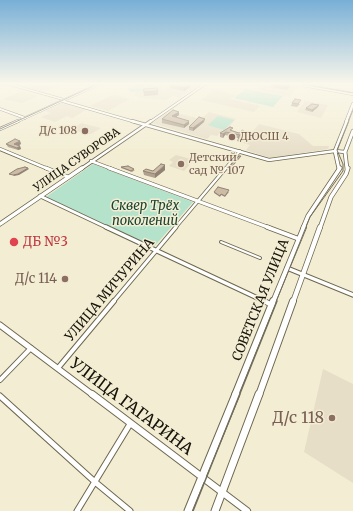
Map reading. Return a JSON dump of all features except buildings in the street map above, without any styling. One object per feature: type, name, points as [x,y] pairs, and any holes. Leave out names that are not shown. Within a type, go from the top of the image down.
[{"type":"main road","points":[[0,128],[43,108]]},
{"type":"main road","name":"УЛИЦА СУВОРОВА","points":[[0,224],[169,108]]},
{"type":"main road","points":[[335,151],[352,108]]},
{"type":"main road","points":[[215,511],[331,197],[346,174],[348,166],[345,152],[351,141],[353,131]]},
{"type":"main road","name":"СОВЕТСКАЯ УЛИЦА","points":[[188,511],[310,214],[339,171],[340,166],[335,151]]},
{"type":"main road","name":"УЛИЦА ГАГАРИНА","points":[[0,324],[131,422],[246,511]]},
{"type":"street","points":[[91,108],[272,160],[335,151],[345,152]]},
{"type":"street","points":[[0,109],[24,117]]},
{"type":"street","points":[[0,149],[68,177]]},
{"type":"street","name":"УЛИЦА МИЧУРИНА","points":[[58,368],[240,151]]},
{"type":"street","points":[[91,161],[299,239]]},
{"type":"street","points":[[40,196],[272,305]]},
{"type":"street","points":[[221,242],[260,258]]},
{"type":"street","points":[[287,268],[353,295]]},
{"type":"street","points":[[0,380],[31,348]]},
{"type":"street","points":[[0,396],[95,482],[130,511]]},
{"type":"street","points":[[77,511],[131,422]]},
{"type":"shaded area","points":[[52,108],[79,108],[86,110],[72,118],[67,116],[55,122],[41,117],[51,113],[46,111]]},
{"type":"shaded area","points":[[97,108],[114,108],[108,111]]},
{"type":"shaded area","points":[[236,108],[258,108],[254,112]]},
{"type":"shaded area","points":[[300,108],[326,108],[321,118],[297,112]]},
{"type":"shaded area","points":[[170,111],[200,119],[209,112],[236,119],[225,131],[223,130],[217,136],[211,135],[207,139],[152,123]]},
{"type":"shaded area","points":[[82,123],[101,128],[91,134],[70,129]]},
{"type":"shaded area","points":[[259,124],[299,134],[313,146],[329,146],[328,149],[270,158],[246,150],[250,145],[243,143]]},
{"type":"shaded area","name":"Детский сад № 107","points":[[176,155],[194,160],[184,171],[169,166],[173,162],[169,160]]},
{"type":"shaded area","name":"Д/с 118","points":[[323,369],[353,384],[353,483],[304,452]]},
{"type":"green space","points":[[218,116],[234,120],[224,130],[208,125]]},
{"type":"green space","name":"Сквер Трёх поколений","points":[[93,164],[193,202],[153,248],[46,197]]},
{"type":"tram line","points":[[0,129],[46,108]]},
{"type":"tram line","points":[[276,302],[310,217],[343,171],[343,164],[337,150],[353,110]]},
{"type":"tram line","points":[[193,511],[277,301]]},
{"type":"place","name":"Д/с 108","points":[[85,131]]},
{"type":"place","name":"ДЮСШ 4","points":[[232,137]]},
{"type":"place","name":"Детский сад № 107","points":[[181,164]]},
{"type":"place","name":"ДБ №3","points":[[14,242]]},
{"type":"place","name":"Д/с 114","points":[[65,279]]},
{"type":"place","name":"Д/с 118","points":[[332,418]]}]
